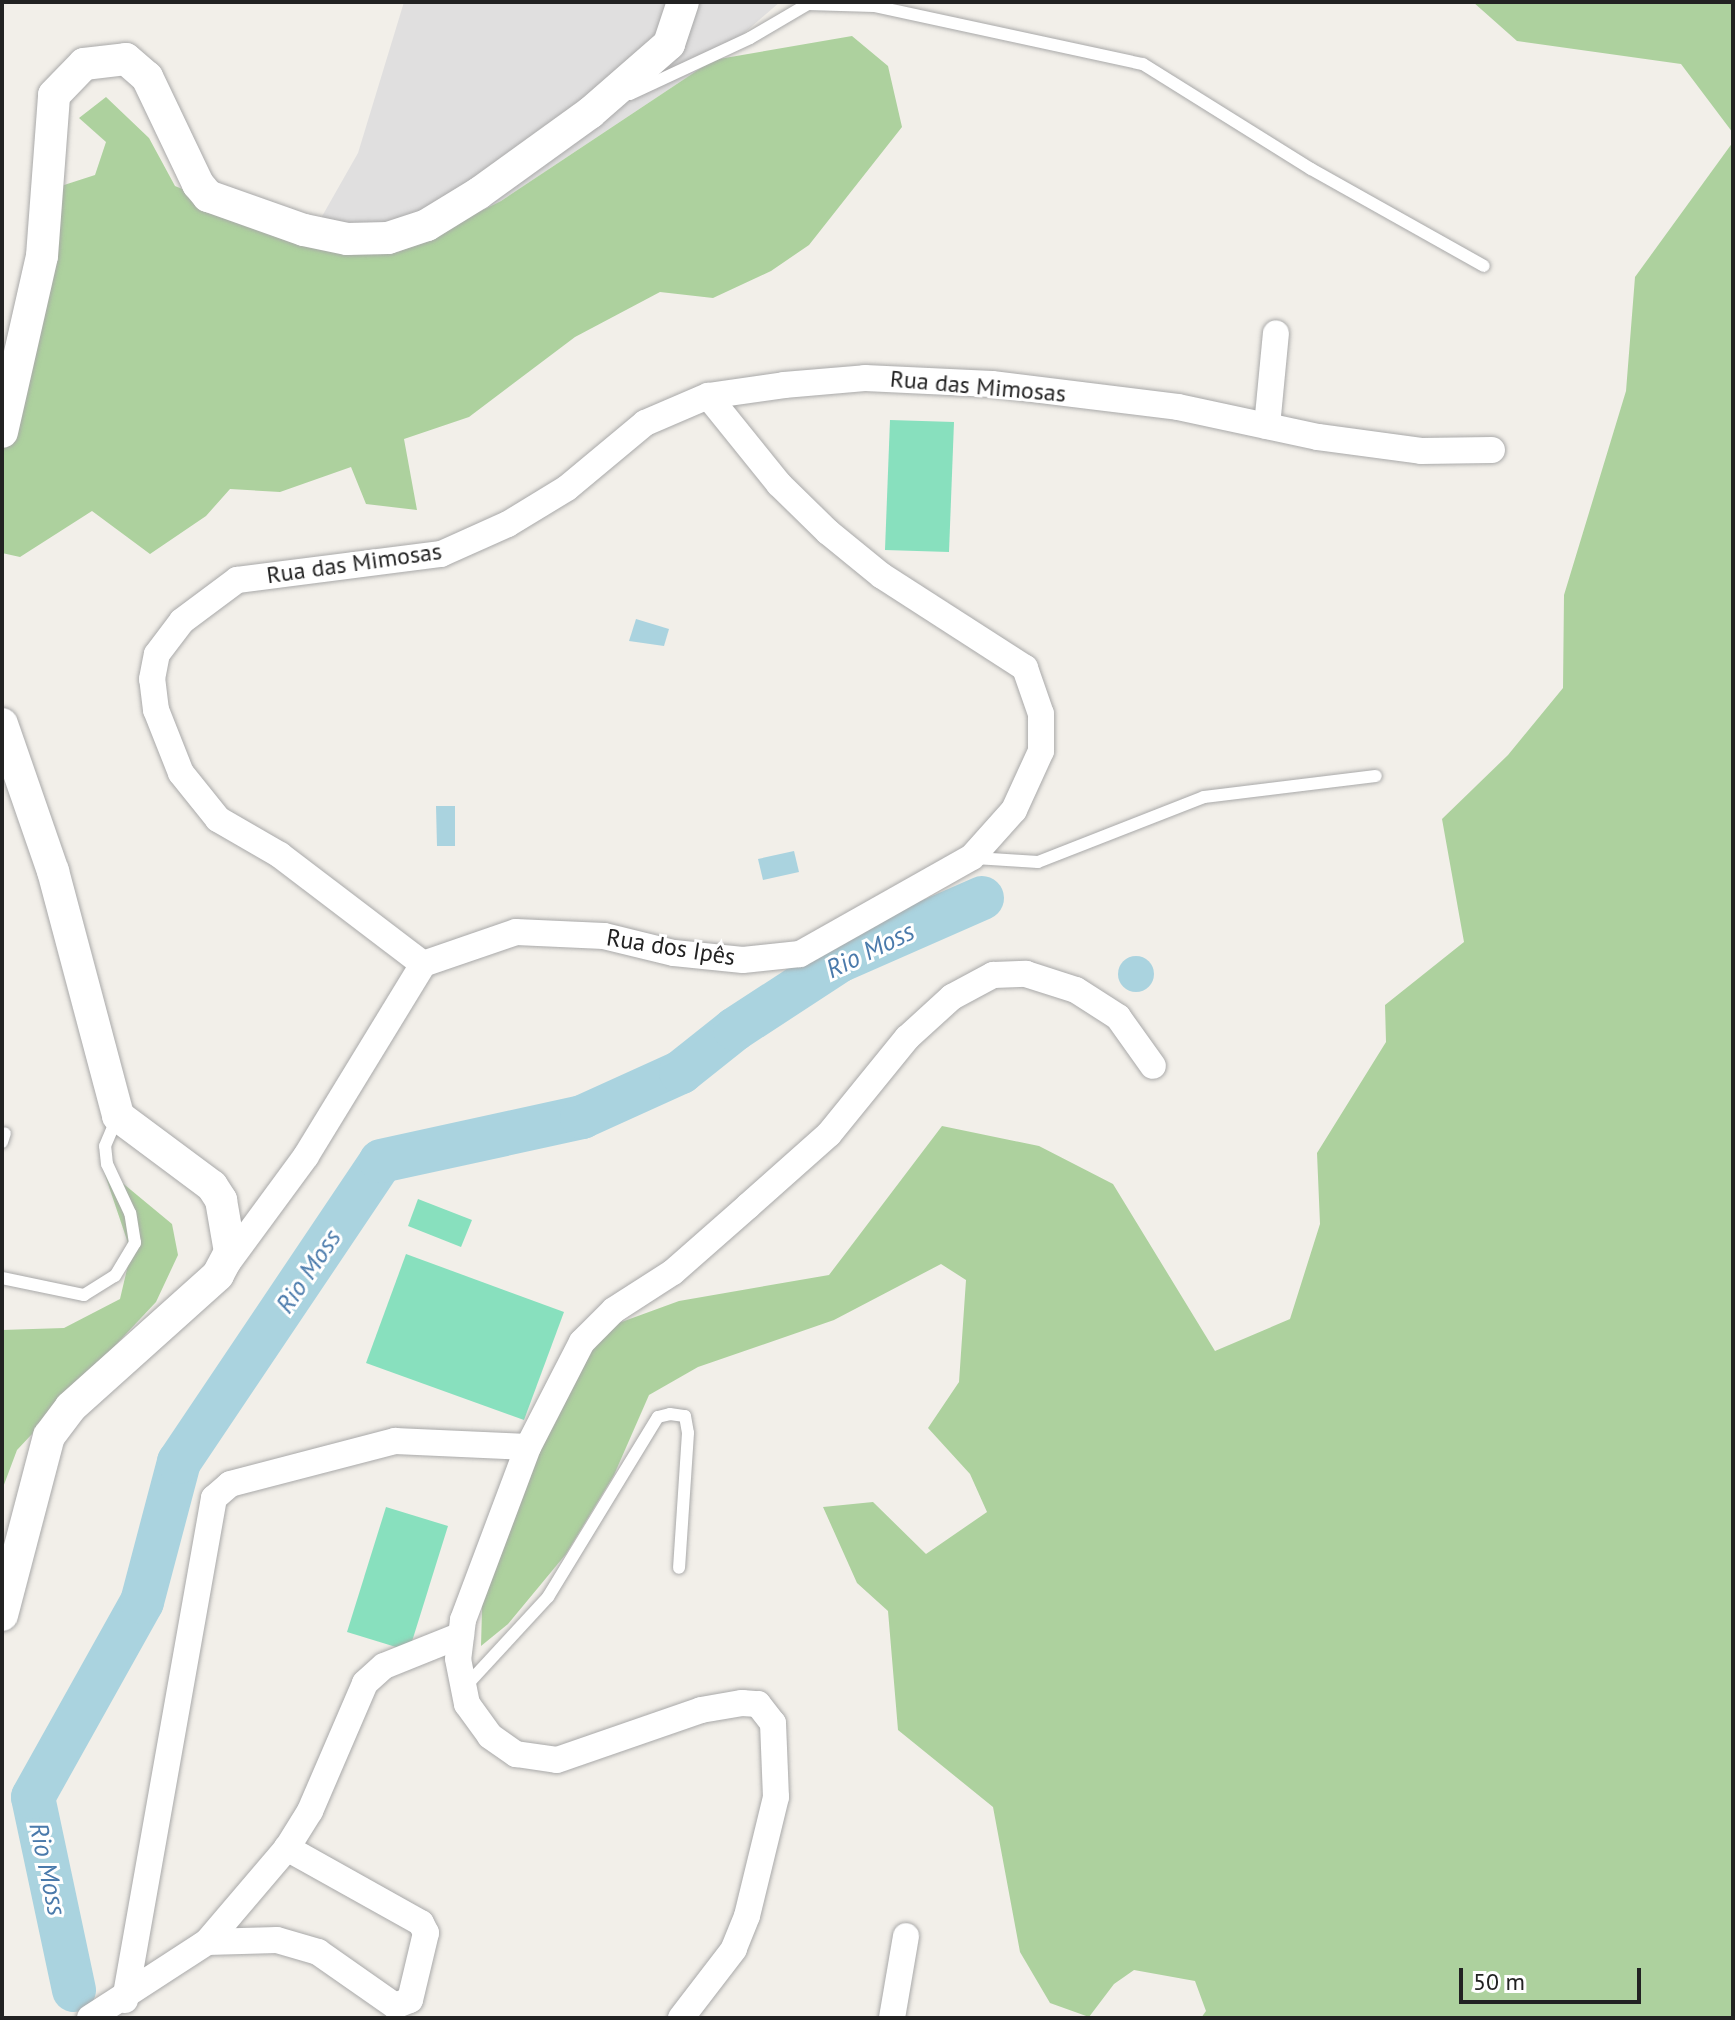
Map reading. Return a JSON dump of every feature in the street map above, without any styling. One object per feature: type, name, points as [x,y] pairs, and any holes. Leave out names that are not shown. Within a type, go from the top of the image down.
[{"type":"street","points":[[2,432],[42,256],[54,95],[84,64],[126,59],[147,77],[198,184],[208,196],[347,239],[388,238],[427,225],[529,161],[590,113],[669,44],[683,2]]},
{"type":"street","points":[[1267,426],[1276,333]]},
{"type":"street","name":"Rua das Mimosas","points":[[423,964],[280,855],[218,819],[181,773],[156,710],[152,679],[157,654],[182,621],[237,580],[441,554],[508,524],[567,488],[645,423],[708,396],[865,378],[992,384],[1178,407],[1267,426],[1421,451],[1492,450]]},
{"type":"street","name":"Rua dos Ipês","points":[[423,964],[516,932],[604,936],[674,953],[743,960],[800,954],[972,857],[1014,810],[1041,751],[1039,700],[1025,668],[882,576],[828,532],[779,484],[708,396]]},
{"type":"street","points":[[2,724],[53,871],[118,1116],[216,1193],[230,1252],[218,1275]]},
{"type":"street","points":[[2,1615],[49,1436],[71,1407],[218,1275],[306,1156],[423,964]]},
{"type":"street","points":[[681,2018],[734,1949],[747,1916],[776,1797],[777,1743],[768,1711],[758,1704],[742,1703],[701,1710],[557,1760],[516,1754],[490,1736],[467,1704],[458,1659],[461,1635],[528,1447],[582,1342],[614,1310],[673,1272],[829,1134],[907,1038],[952,997],[993,975],[1026,974],[1076,990],[1118,1017],[1153,1066]]},
{"type":"street","points":[[125,2000],[214,1498],[230,1484],[395,1441],[528,1447]]},
{"type":"street","points":[[90,2018],[125,2000],[207,1942],[287,1848],[310,1811],[365,1683],[384,1666],[461,1635]]},
{"type":"street","points":[[207,1942],[277,1940],[318,1952],[395,2006],[410,2000],[426,1933],[421,1923],[287,1848]]},
{"type":"street","points":[[892,2018],[906,1936]]},
{"type":"lane","points":[[590,113],[750,38],[808,4],[874,6],[1143,64],[1311,169],[1484,266]]},
{"type":"lane","points":[[972,857],[1038,862],[1204,797],[1376,776]]},
{"type":"lane","points":[[2,1278],[84,1295],[115,1276],[135,1243],[130,1213],[107,1164],[105,1146],[118,1116]]},
{"type":"lane","points":[[464,1688],[548,1597],[658,1417],[670,1414],[685,1416],[688,1433],[679,1568]]},
{"type":"shaded area","points":[[404,2],[780,2],[713,60],[501,201],[398,252],[308,241],[358,153]]},
{"type":"green space","points":[[1473,2],[1733,2],[1733,133],[1681,64],[1517,41]]},
{"type":"green space","points":[[852,36],[888,66],[902,127],[809,245],[771,271],[713,298],[660,292],[575,337],[469,417],[404,439],[417,510],[366,504],[351,467],[280,492],[230,489],[206,516],[150,554],[92,511],[20,557],[2,553],[2,409],[61,186],[95,175],[106,142],[79,118],[106,97],[149,138],[175,186],[308,241],[398,252],[501,201],[713,60]]},
{"type":"green space","points":[[1733,142],[1733,2018],[1201,2018],[1206,2011],[1195,1981],[1134,1970],[1114,1984],[1089,2017],[1050,2003],[1020,1952],[993,1807],[898,1730],[888,1611],[857,1583],[823,1507],[873,1502],[926,1554],[987,1512],[970,1474],[928,1428],[959,1382],[966,1280],[941,1264],[834,1320],[698,1367],[649,1395],[614,1475],[566,1554],[508,1624],[481,1646],[484,1538],[539,1410],[616,1324],[679,1301],[829,1275],[942,1126],[1039,1146],[1113,1184],[1215,1351],[1290,1319],[1320,1224],[1317,1153],[1386,1042],[1385,1005],[1464,942],[1442,819],[1508,755],[1563,688],[1564,595],[1626,391],[1635,277]]},
{"type":"green space","points":[[890,420],[954,422],[949,552],[885,550]]},
{"type":"green space","points":[[102,1166],[172,1224],[178,1255],[156,1302],[17,1450],[2,1490],[2,1330],[64,1328],[120,1299],[131,1252]]},
{"type":"green space","points":[[418,1199],[472,1220],[461,1247],[408,1226]]},
{"type":"green space","points":[[406,1254],[564,1312],[524,1420],[366,1363]]},
{"type":"green space","points":[[386,1507],[448,1526],[409,1651],[347,1632]]},
{"type":"water","points":[[636,619],[669,629],[664,646],[629,641]]},
{"type":"water","points":[[436,806],[455,806],[455,846],[437,846]]},
{"type":"water","points":[[794,851],[799,872],[763,880],[758,859]]},
{"type":"water","points":[[1136,956],[1149,961],[1154,974],[1149,987],[1136,992],[1123,987],[1118,974],[1123,961]]},
{"type":"waterway","name":"Rio Moss","points":[[74,1990],[33,1797],[142,1602],[179,1462],[381,1161],[582,1117],[681,1072],[735,1029],[841,960],[982,898]]}]
